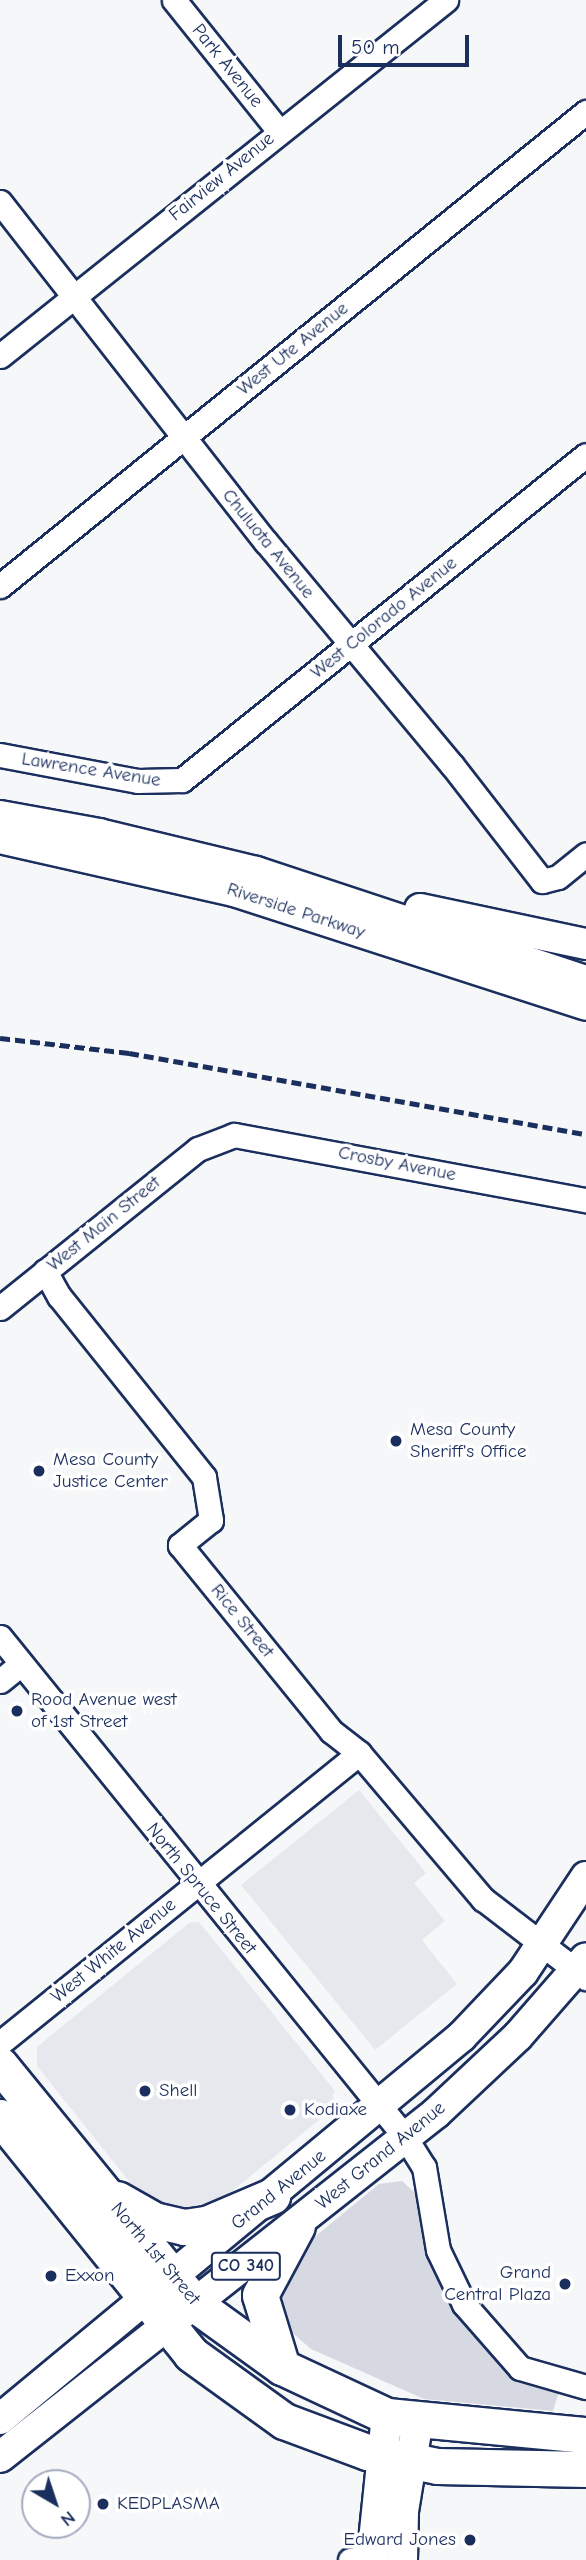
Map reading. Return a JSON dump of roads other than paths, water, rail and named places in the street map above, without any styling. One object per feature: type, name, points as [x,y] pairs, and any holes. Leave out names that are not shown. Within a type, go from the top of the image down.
[{"type":"highway","name":"North 1st Street","points":[[0,2065],[102,2191],[160,2288]]},
{"type":"highway","name":"North 1st Street","points":[[0,2117],[160,2288],[183,2316],[214,2375],[274,2415],[327,2439],[437,2466],[586,2469]]},
{"type":"highway","points":[[102,2191],[154,2220],[184,2227],[206,2224],[272,2196]]},
{"type":"highway","points":[[282,2367],[260,2295],[297,2226]]},
{"type":"highway","name":"North 1st Street","points":[[183,2316],[282,2367],[403,2418],[586,2435]]},
{"type":"main road","name":"Riverside Parkway","points":[[0,816],[99,834],[256,872],[586,981]]},
{"type":"main road","name":"Riverside Parkway","points":[[0,838],[234,891],[586,1005]]},
{"type":"main road","points":[[256,872],[586,944]]},
{"type":"main road","name":"CO 340","points":[[542,1944],[586,1877]]},
{"type":"main road","name":"Grand Avenue","points":[[0,2420],[380,2108],[461,2037],[523,1972],[542,1944]]},
{"type":"main road","name":"West Grand Avenue","points":[[183,2316],[297,2226],[491,2063],[583,1968]]},
{"type":"main road","points":[[0,2457],[183,2316]]},
{"type":"main road","points":[[364,2559],[397,2458],[403,2418]]},
{"type":"main road","points":[[397,2458],[403,2511],[402,2560]]},
{"type":"street","name":"Park Avenue","points":[[174,0],[279,131]]},
{"type":"street","name":"Fairview Avenue","points":[[0,356],[446,0]]},
{"type":"street","name":"West Ute Avenue","points":[[0,586],[586,112]]},
{"type":"street","name":"Chuluota Avenue","points":[[0,202],[183,438],[542,880],[558,877],[586,853]]},
{"type":"street","name":"West Colorado Avenue","points":[[181,780],[586,455]]},
{"type":"street","name":"Lawrence Avenue","points":[[0,755],[138,781],[181,780]]},
{"type":"street","name":"Crosby Avenue","points":[[209,1142],[234,1135],[262,1138],[586,1200]]},
{"type":"street","name":"West Main Street","points":[[0,1308],[209,1142]]},
{"type":"street","name":"Rice Street","points":[[45,1271],[59,1296],[205,1477],[211,1520],[180,1545],[331,1731],[359,1753],[483,1899],[542,1944],[583,1968]]},
{"type":"street","name":"North Spruce Street","points":[[0,1637],[196,1884],[405,2137],[424,2166],[438,2250],[464,2304],[520,2368],[586,2386]]},
{"type":"street","points":[[0,1681],[21,1664]]},
{"type":"street","name":"West White Avenue","points":[[0,2043],[359,1753]]},
{"type":"railway","points":[[0,1038],[129,1053],[586,1134]]},
{"type":"place","name":"Mesa County Sheriff's Office","points":[[396,1441]]},
{"type":"place","name":"Mesa County Justice Center","points":[[39,1471]]},
{"type":"place","name":"Rood Avenue west of 1st Street","points":[[17,1711]]},
{"type":"place","name":"Shell","points":[[145,2091]]},
{"type":"place","name":"Kodiaxe","points":[[290,2110]]},
{"type":"place","name":"Exxon","points":[[51,2276]]},
{"type":"place","name":"Grand Central Plaza","points":[[565,2284]]},
{"type":"place","name":"KEDPLASMA","points":[[103,2504]]},
{"type":"place","name":"Edward Jones","points":[[470,2540]]}]
